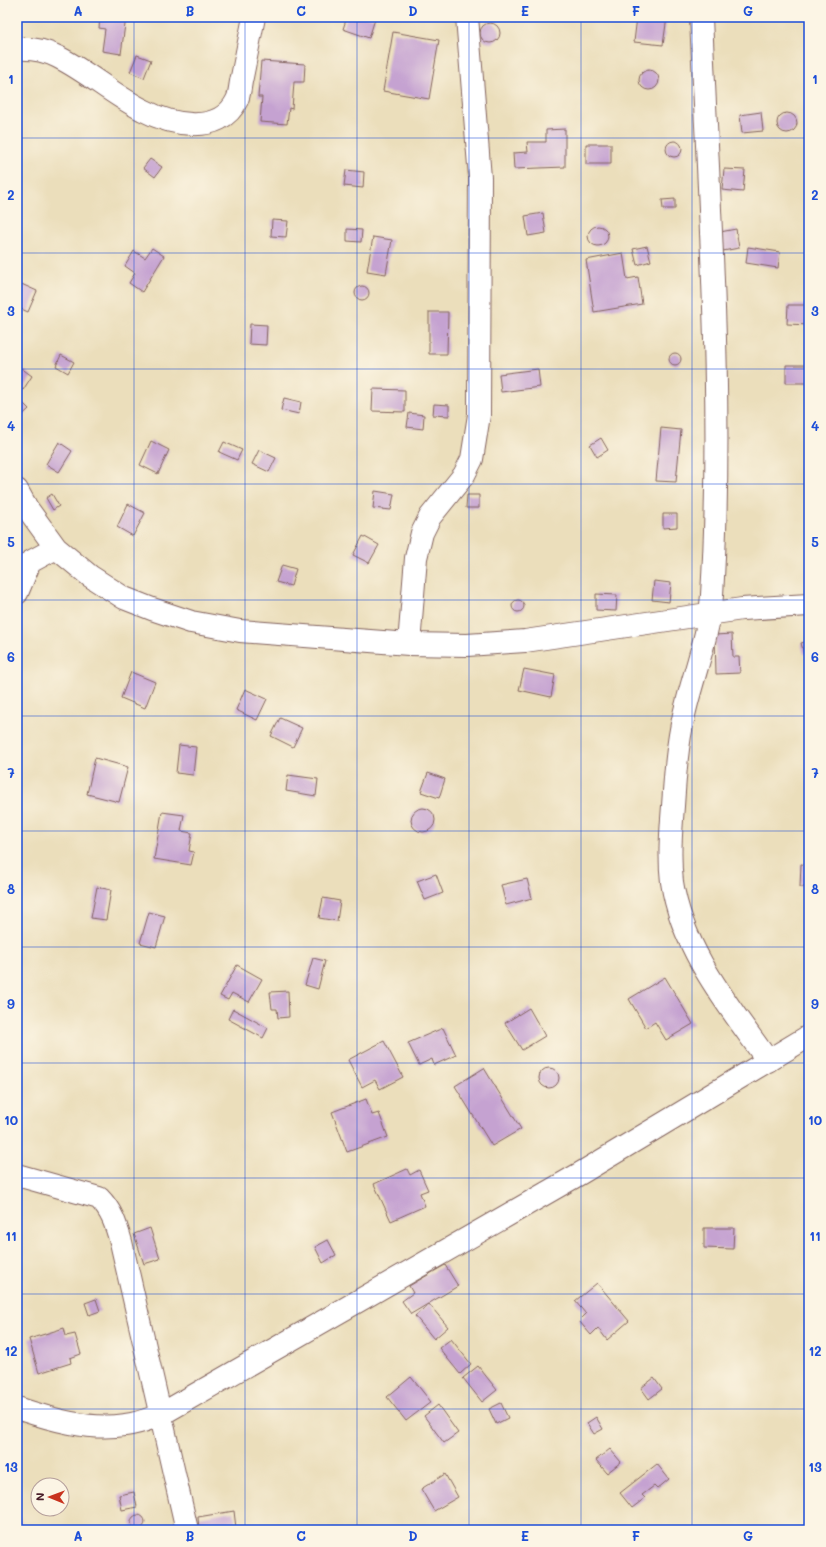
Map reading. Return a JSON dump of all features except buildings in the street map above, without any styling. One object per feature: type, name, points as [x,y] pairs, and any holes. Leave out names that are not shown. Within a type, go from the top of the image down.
[{"type":"street","points":[[17,49],[30,48],[59,57],[143,110],[164,119],[192,124],[211,124],[227,115],[237,100],[254,17]]},
{"type":"street","points":[[408,644],[416,558],[422,533],[430,517],[464,475],[472,459],[479,415],[480,178],[467,17]]},
{"type":"street","points":[[701,17],[716,352],[718,435],[716,528],[711,613],[683,717],[676,766],[671,837],[672,882],[679,910],[706,973],[768,1061]]},
{"type":"street","points":[[17,490],[26,508],[56,548],[90,576],[124,598],[191,622],[240,631],[408,644],[467,645],[525,641],[711,613],[809,605]]},
{"type":"street","points":[[17,593],[24,564],[56,548]]},
{"type":"street","points":[[17,1408],[44,1417],[96,1426],[125,1425],[160,1415],[581,1173],[809,1036]]},
{"type":"street","points":[[17,1175],[99,1198],[108,1206],[121,1242],[187,1530]]}]
